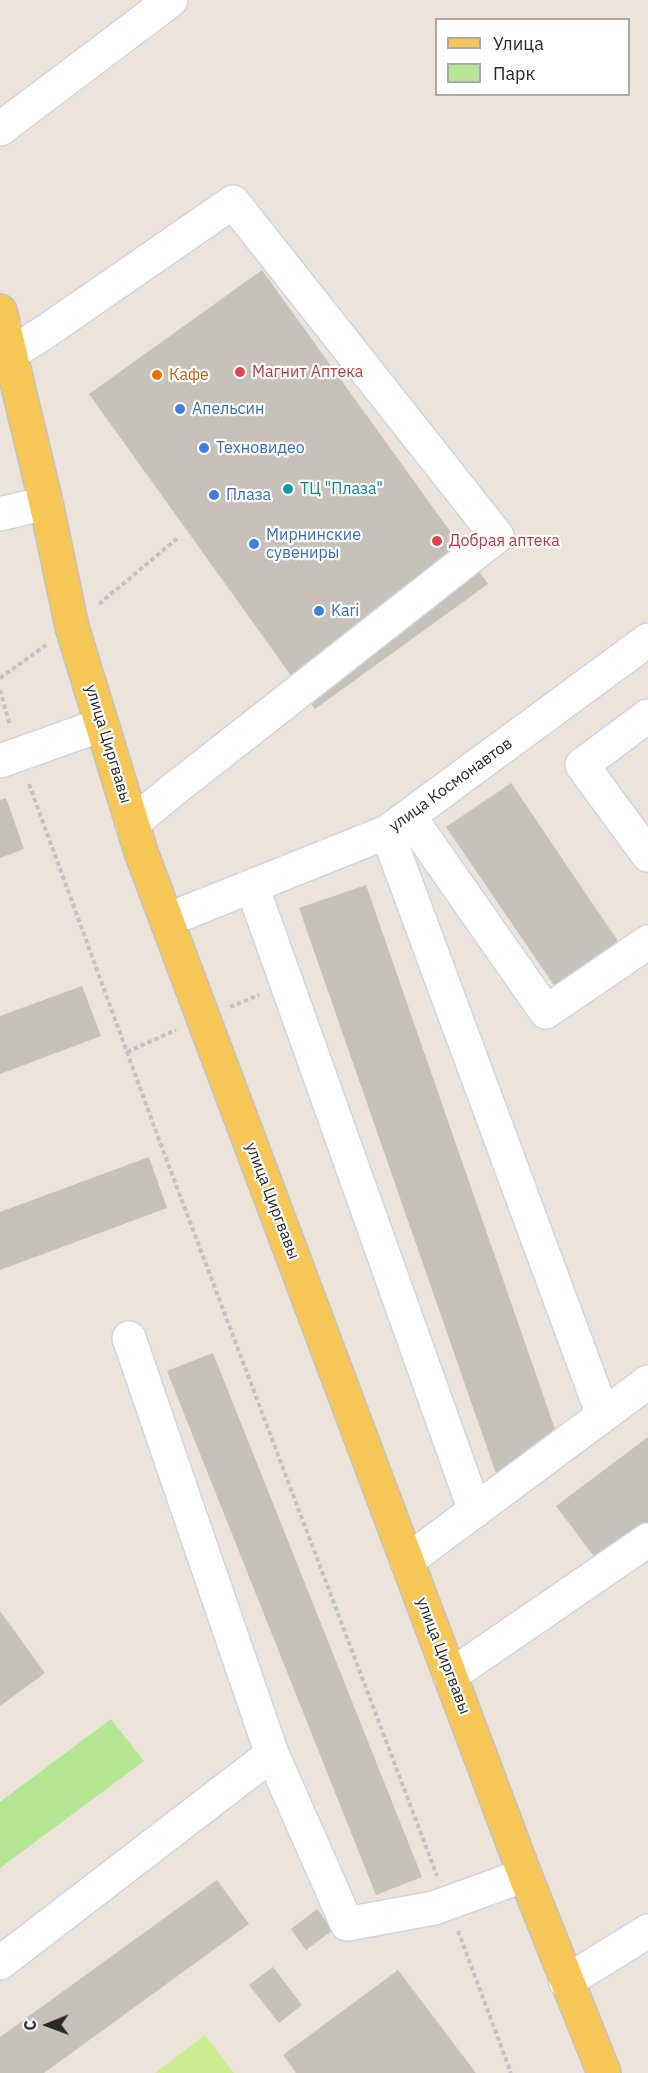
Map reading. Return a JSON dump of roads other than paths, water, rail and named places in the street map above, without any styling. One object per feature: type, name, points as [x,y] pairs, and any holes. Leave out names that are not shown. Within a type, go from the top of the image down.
[{"type":"main road","name":"улица Циргвавы","points":[[0,311],[46,503],[72,627],[132,824],[525,1875],[603,2073]]},
{"type":"street","points":[[0,129],[171,0]]},
{"type":"street","points":[[10,354],[233,202],[496,536],[132,824]]},
{"type":"street","points":[[0,514],[46,503]]},
{"type":"street","name":"улица Космонавтов","points":[[167,920],[398,824],[648,640]]},
{"type":"street","points":[[648,716],[582,765],[648,855]]},
{"type":"street","points":[[9,758],[101,725]]},
{"type":"street","points":[[398,824],[546,1012],[648,942]]},
{"type":"street","points":[[398,824],[603,1416]]},
{"type":"street","points":[[252,886],[475,1511]]},
{"type":"street","points":[[129,1338],[272,1754],[347,1924],[434,1908],[525,1875]]},
{"type":"street","points":[[407,1561],[648,1382]]},
{"type":"street","points":[[450,1676],[648,1540]]},
{"type":"street","points":[[0,1963],[272,1754]]},
{"type":"street","points":[[566,1982],[648,1931]]},
{"type":"place","name":"Магнит Аптека","points":[[240,372]]},
{"type":"place","name":"Кафе","points":[[157,375]]},
{"type":"place","name":"Апельсин","points":[[180,409]]},
{"type":"place","name":"Техновидео","points":[[204,448]]},
{"type":"place","name":"ТЦ \"Плаза\"","points":[[288,489]]},
{"type":"place","name":"Плаза","points":[[214,495]]},
{"type":"place","name":"Добрая аптека","points":[[437,541]]},
{"type":"place","name":"Мирнинские сувениры","points":[[254,544]]},
{"type":"place","name":"Kari","points":[[319,611]]}]
